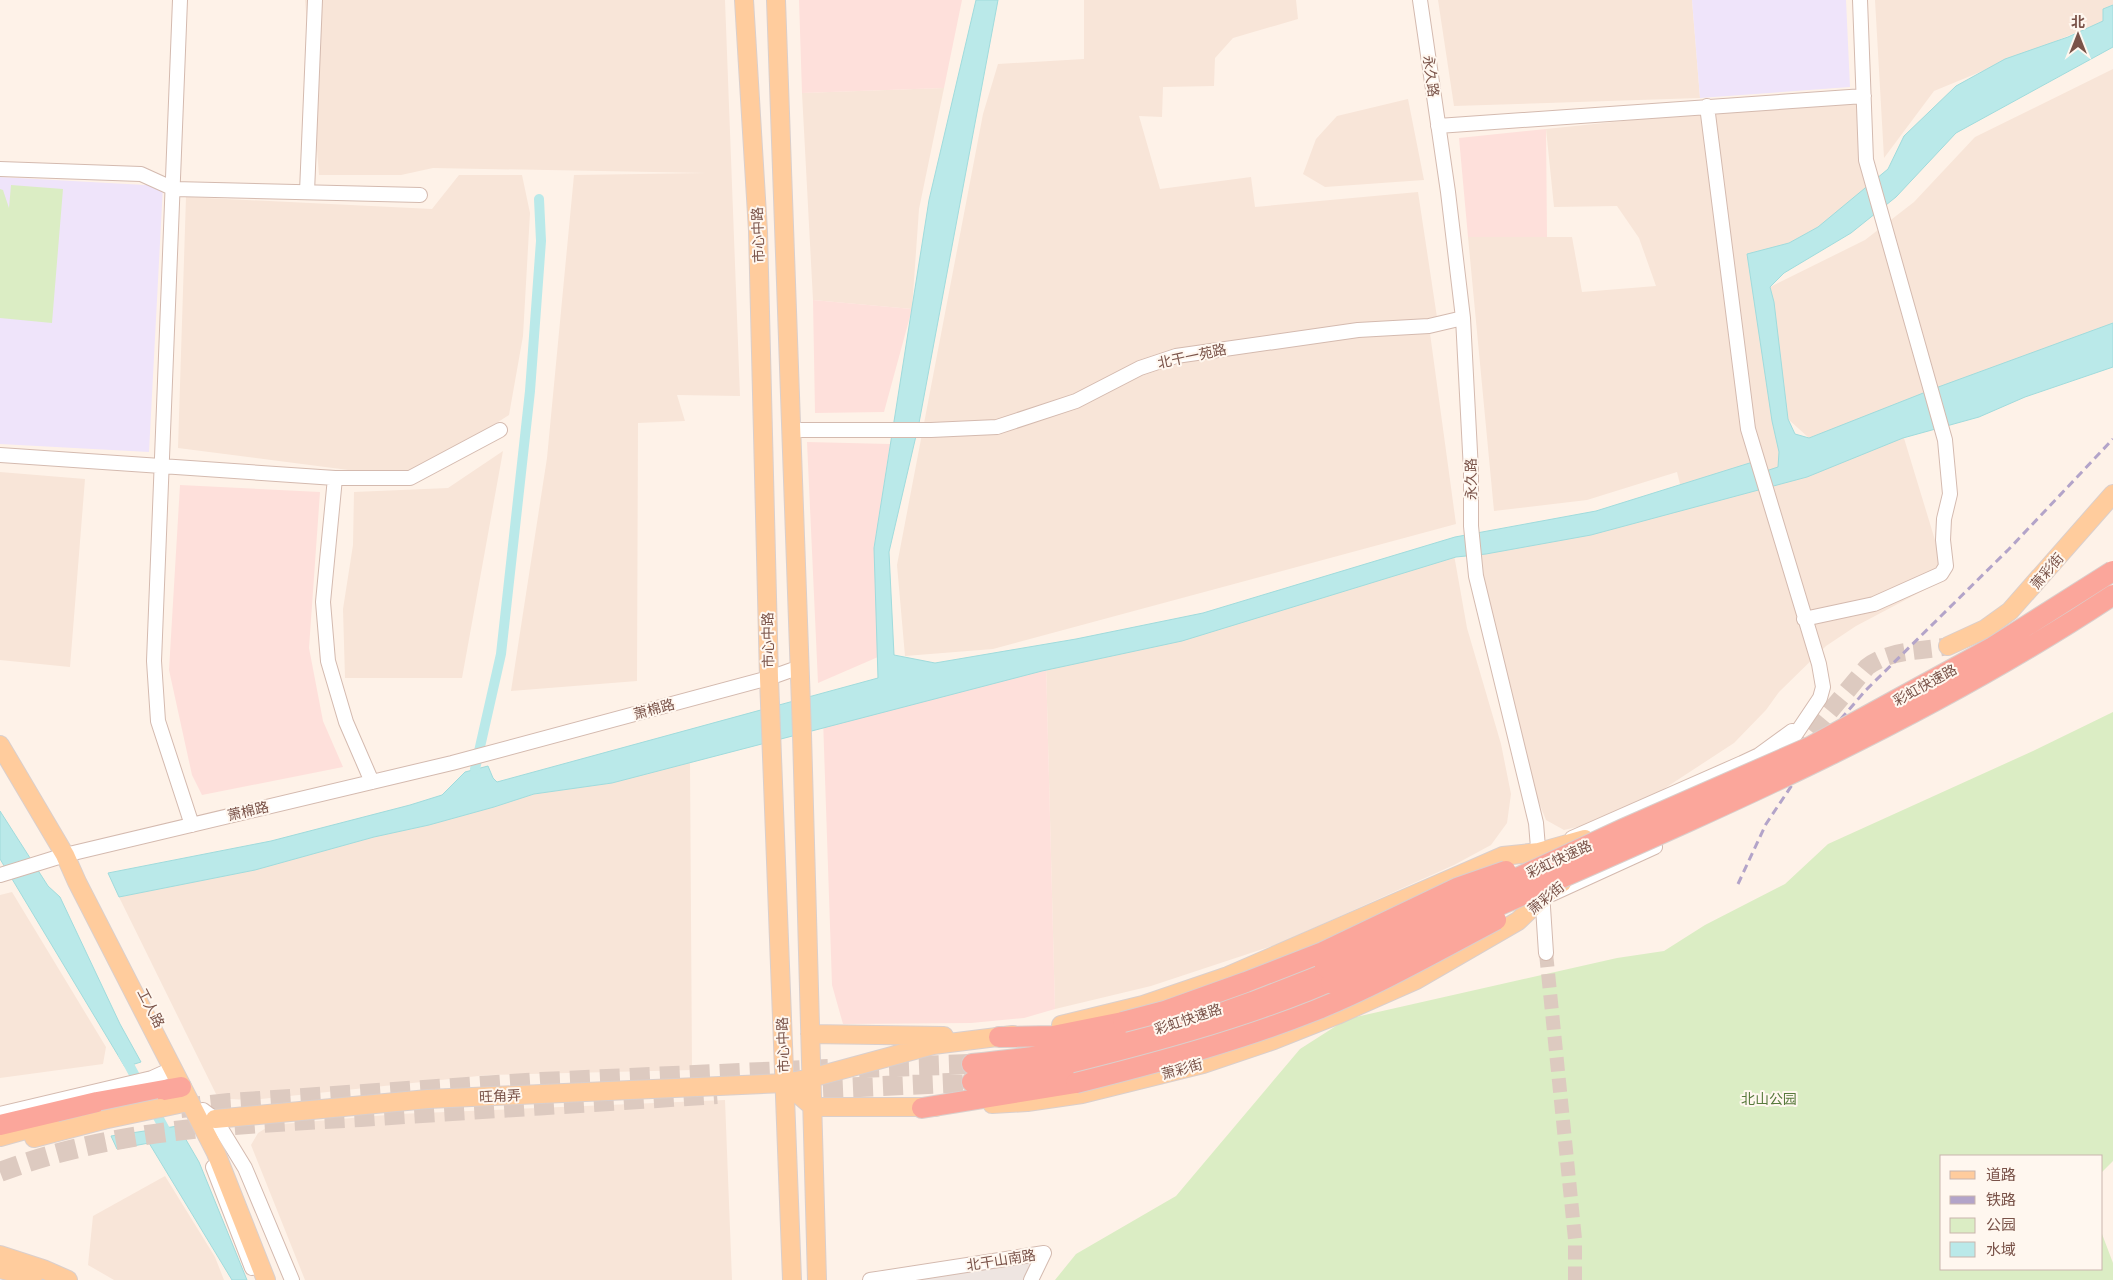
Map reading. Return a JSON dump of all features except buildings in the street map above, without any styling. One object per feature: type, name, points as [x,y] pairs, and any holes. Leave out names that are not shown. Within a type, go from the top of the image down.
[{"type":"highway","name":"彩虹快速路","points":[[972,1073],[1052,1072],[1140,1052],[1255,1015],[1328,975],[1463,921],[1810,747],[1992,647],[2113,571]]},
{"type":"highway","name":"彩虹快速路","points":[[1627,838],[1774,783],[1883,730],[1963,687],[2113,595]]},
{"type":"highway","points":[[999,1037],[1053,1036],[1123,1022],[1165,1011],[1323,952],[1457,888],[1627,838]]},
{"type":"highway","points":[[922,1108],[1076,1084],[1159,1062],[1316,1010],[1386,978],[1627,838]]},
{"type":"highway","points":[[0,1125],[157,1095],[195,1105]]},
{"type":"main road","name":"市心中路","points":[[744,0],[758,240],[769,678],[792,1280]]},
{"type":"main road","name":"市心中路","points":[[776,0],[801,694],[817,1280]]},
{"type":"main road","name":"萧彩街","points":[[1948,643],[1971,635],[1997,621],[2019,603],[2113,494]]},
{"type":"main road","name":"工人路","points":[[0,745],[65,855],[172,1069],[195,1105]]},
{"type":"main road","points":[[785,1083],[812,1078],[934,1045],[1033,1032],[1143,1004],[1218,979],[1503,856],[1538,852],[1602,834],[1735,775]]},
{"type":"main road","name":"萧彩街","points":[[813,1107],[922,1108],[1026,1102],[1082,1094],[1203,1064],[1338,1015],[1416,980],[1518,921],[1555,886],[1742,791]]},
{"type":"main road","name":"工人路","points":[[65,855],[86,880],[227,1167]]},
{"type":"main road","points":[[810,1034],[999,1037]]},
{"type":"main road","points":[[785,1083],[813,1107]]},
{"type":"main road","name":"旺角弄","points":[[195,1105],[428,1099],[785,1083]]},
{"type":"main road","points":[[0,1137],[97,1106]]},
{"type":"main road","points":[[0,1148],[97,1106]]},
{"type":"main road","points":[[227,1167],[266,1280]]},
{"type":"main road","points":[[227,1167],[277,1280]]},
{"type":"main road","points":[[0,1255],[43,1269],[68,1280]]},
{"type":"main road","points":[[0,1269],[44,1280]]},
{"type":"street","points":[[180,0],[154,660],[158,721],[192,824]]},
{"type":"street","points":[[307,192],[315,0]]},
{"type":"street","name":"永久路","points":[[1420,0],[1463,318],[1471,471],[1471,526],[1476,576],[1536,824],[1546,954]]},
{"type":"street","points":[[1804,619],[1874,604],[1941,574],[1946,566],[1943,540],[1944,519],[1950,494],[1945,440],[1886,225],[1866,160],[1860,0]]},
{"type":"street","points":[[1438,126],[1864,96]]},
{"type":"street","points":[[1542,898],[1667,841],[1737,806],[1753,794],[1820,698],[1823,687],[1819,664],[1748,429],[1707,106]]},
{"type":"street","points":[[0,169],[141,174],[174,189],[420,195]]},
{"type":"street","name":"北干一苑路","points":[[792,430],[931,430],[996,427],[1076,400],[1140,368],[1176,356],[1358,330],[1429,326],[1463,318]]},
{"type":"street","points":[[0,455],[335,478],[410,478],[500,430]]},
{"type":"street","points":[[335,478],[323,602],[328,660],[346,722],[372,782]]},
{"type":"street","name":"萧棉路","points":[[0,874],[65,855],[508,749],[769,678],[800,667]]},
{"type":"street","points":[[1538,852],[1751,759],[1784,738],[1804,721]]},
{"type":"street","points":[[157,1095],[172,1069]]},
{"type":"street","points":[[195,1105],[226,1204],[257,1280]]},
{"type":"street","points":[[195,1105],[245,1168],[292,1280]]},
{"type":"street","points":[[0,1114],[97,1106]]},
{"type":"street","name":"北干山南路","points":[[870,1280],[1044,1253],[1032,1280]]},
{"type":"shaded area","points":[[305,0],[725,0],[740,396],[677,395],[685,421],[638,423],[637,681],[511,691],[547,458],[574,175],[706,173],[433,168],[401,175],[319,175]]},
{"type":"shaded area","points":[[799,0],[962,0],[944,88],[802,93]]},
{"type":"shaded area","points":[[1084,0],[1296,0],[1298,19],[1233,38],[1215,58],[1214,86],[1163,87],[1162,117],[1139,116],[1160,189],[1251,177],[1255,207],[1418,192],[1438,324],[1429,326],[1456,524],[993,649],[905,656],[897,565],[983,114],[998,64],[1084,59]]},
{"type":"shaded area","points":[[1438,0],[1692,0],[1700,98],[1454,106]]},
{"type":"shaded area","points":[[1692,0],[1846,0],[1850,87],[1700,98]]},
{"type":"shaded area","points":[[1875,0],[2113,0],[2113,5],[2103,9],[2104,21],[1934,91],[1884,158]]},
{"type":"shaded area","points":[[2113,69],[2113,326],[1809,438],[1788,419],[1770,287],[1865,240],[1914,202],[1975,137]]},
{"type":"shaded area","points":[[944,88],[919,209],[912,309],[813,300],[802,93]]},
{"type":"shaded area","points":[[1864,96],[1873,184],[1818,227],[1789,243],[1747,255],[1789,450],[1900,425],[1945,579],[1856,626],[1826,646],[1779,692],[1766,710],[1734,743],[1656,794],[1581,826],[1564,830],[1546,820],[1533,788],[1483,580],[1481,550],[1684,500],[1677,472],[1587,500],[1494,511],[1468,237],[1572,237],[1582,292],[1656,286],[1639,238],[1617,206],[1554,207],[1546,129]]},
{"type":"shaded area","points":[[1408,99],[1424,180],[1325,187],[1303,174],[1316,139],[1337,116]]},
{"type":"shaded area","points":[[1546,129],[1547,237],[1468,237],[1459,138]]},
{"type":"shaded area","points":[[459,175],[522,175],[530,213],[523,336],[509,415],[410,478],[178,448],[186,197],[432,209]]},
{"type":"shaded area","points":[[0,177],[163,186],[149,452],[0,444]]},
{"type":"shaded area","points":[[813,300],[912,309],[884,412],[815,413]]},
{"type":"shaded area","points":[[807,442],[890,444],[874,548],[878,657],[818,683]]},
{"type":"shaded area","points":[[503,451],[462,678],[345,678],[343,609],[353,545],[354,492],[448,488]]},
{"type":"shaded area","points":[[0,472],[85,479],[70,667],[0,660]]},
{"type":"shaded area","points":[[180,485],[320,492],[309,648],[323,721],[343,767],[202,795],[192,775],[169,670]]},
{"type":"shaded area","points":[[1453,549],[1467,628],[1501,744],[1511,794],[1507,823],[1491,845],[1454,865],[1278,944],[1151,986],[1055,1009],[1046,663]]},
{"type":"shaded area","points":[[1046,663],[1055,1009],[1024,1018],[971,1023],[843,1024],[832,985],[823,719]]},
{"type":"shaded area","points":[[690,762],[692,1070],[488,1075],[251,1100],[230,1099],[216,1094],[119,897],[255,870],[374,837],[429,825],[534,794],[612,783]]},
{"type":"shaded area","points":[[12,892],[106,1047],[103,1064],[0,1078],[0,895]]},
{"type":"shaded area","points":[[725,1100],[732,1280],[305,1280],[251,1145],[258,1133],[271,1125],[398,1114]]},
{"type":"shaded area","points":[[165,1176],[215,1257],[224,1280],[114,1280],[88,1265],[93,1216]]},
{"type":"shaded area","points":[[1044,1253],[1032,1280],[875,1280]]},
{"type":"green space","points":[[11,185],[63,189],[52,323],[0,318],[0,189],[3,190],[9,208]]},
{"type":"green space","name":"北山公园","points":[[2113,712],[2113,1161],[2103,1171],[2103,1155],[1940,1155],[1940,1270],[2103,1270],[2103,1237],[2113,1263],[2113,1280],[1055,1280],[1076,1254],[1176,1196],[1300,1049],[1347,1019],[1617,958],[1664,951],[1705,925],[1785,884],[1828,844],[2033,751]]},
{"type":"water","points":[[976,0],[998,0],[919,423],[889,552],[894,655],[935,663],[1076,639],[1203,613],[1455,537],[1596,511],[1756,461],[1766,471],[1778,467],[1779,452],[1772,421],[1747,254],[1789,243],[1818,227],[1888,169],[1904,136],[1956,86],[2005,59],[2068,37],[2103,21],[2103,9],[2113,5],[2113,47],[1956,133],[1896,197],[1851,233],[1784,273],[1770,287],[1774,302],[1788,419],[1795,434],[1809,438],[1941,386],[2113,323],[2113,367],[2025,397],[1979,417],[1903,438],[1807,477],[1591,535],[1486,554],[1456,557],[1182,641],[1042,671],[612,783],[534,794],[429,825],[374,837],[255,870],[119,897],[108,873],[271,841],[410,805],[442,795],[465,772],[488,766],[493,778],[497,782],[878,678],[874,548],[929,200]]},
{"type":"water","points":[[0,811],[48,886],[60,897],[120,1024],[141,1062],[125,1067],[0,859]]},
{"type":"water","points":[[178,1126],[199,1162],[247,1280],[232,1280],[149,1143],[117,1149],[111,1136]]},
{"type":"waterway","points":[[475,769],[501,654],[530,391],[541,241],[539,199]]},
{"type":"waterway","points":[[123,1054],[141,1087]]},
{"type":"waterway","points":[[152,1106],[170,1139]]},
{"type":"tunnel","points":[[1795,753],[1867,667],[1876,661],[1896,654],[1948,646]]},
{"type":"tunnel","points":[[1546,953],[1575,1239],[1575,1280]]},
{"type":"tunnel","points":[[859,1068],[972,1064]]},
{"type":"tunnel","points":[[181,1108],[229,1103],[541,1082],[828,1069]]},
{"type":"tunnel","points":[[793,1090],[972,1082]]},
{"type":"tunnel","points":[[0,1172],[44,1157],[88,1146],[178,1131],[270,1122],[717,1094]]},
{"type":"railway","points":[[1738,884],[1766,824],[1820,743],[1866,690],[2009,549],[2113,439]]}]
